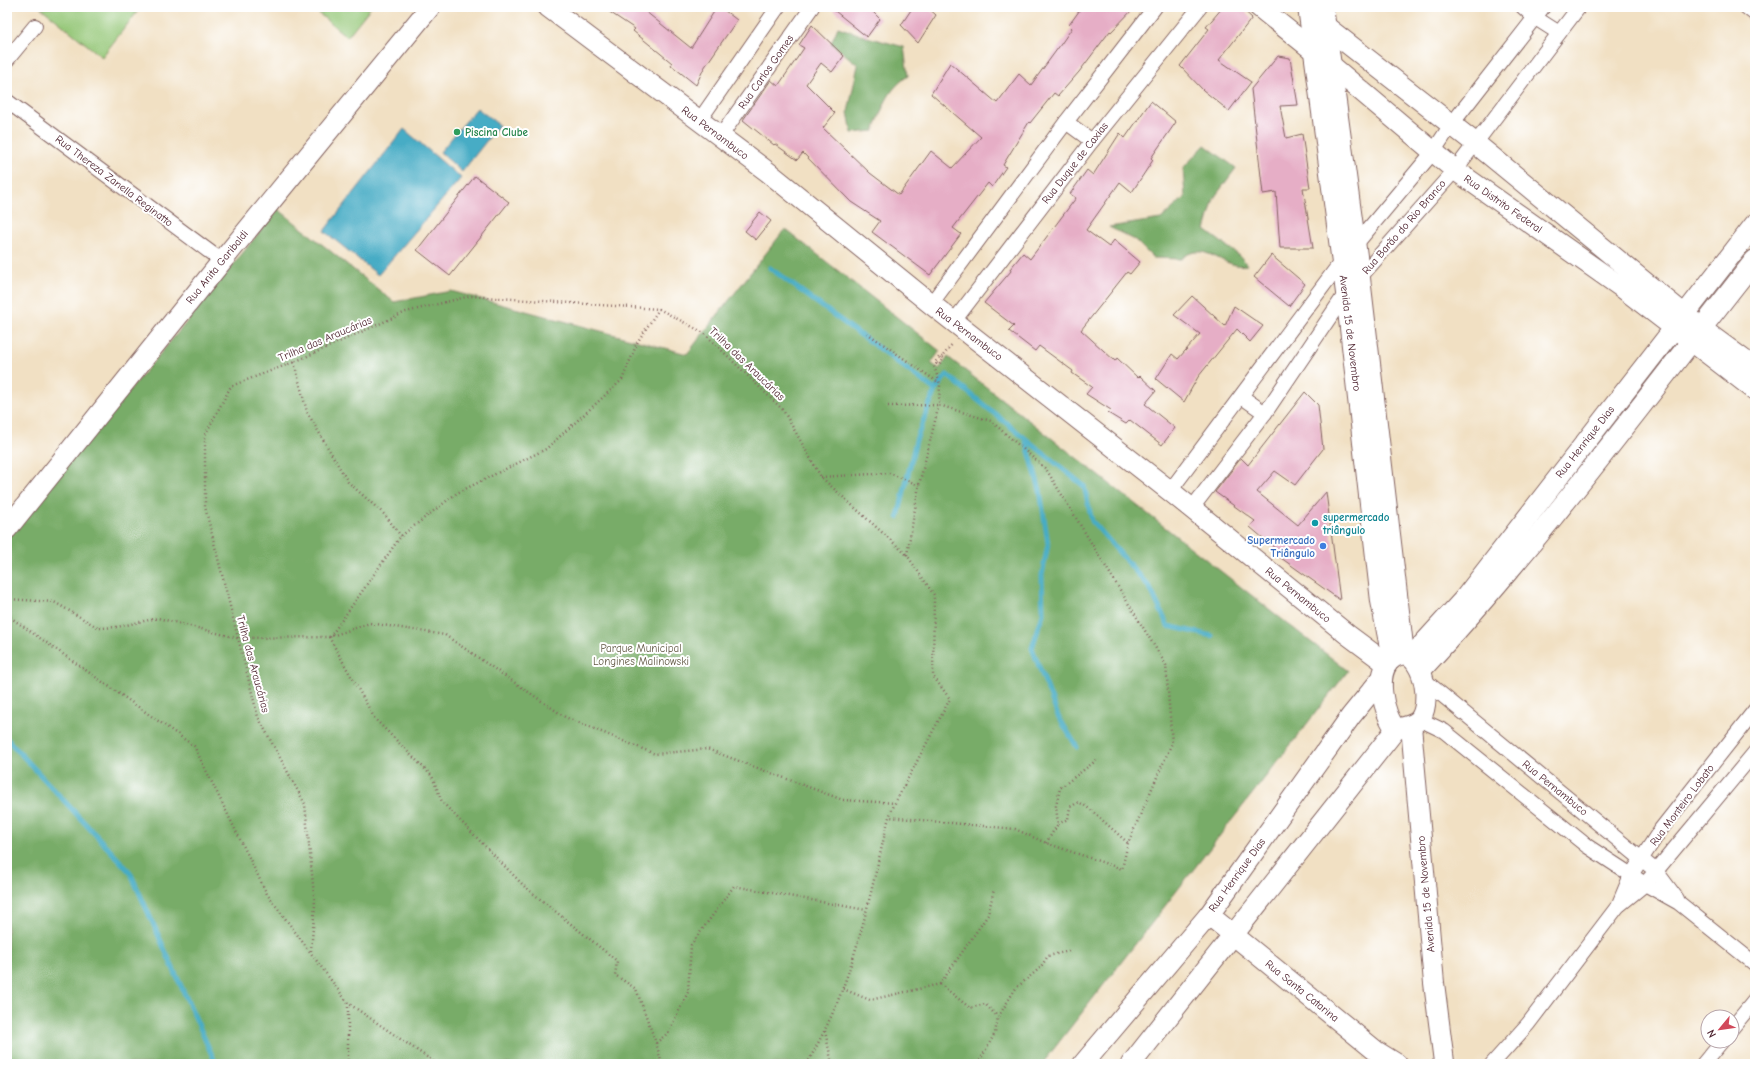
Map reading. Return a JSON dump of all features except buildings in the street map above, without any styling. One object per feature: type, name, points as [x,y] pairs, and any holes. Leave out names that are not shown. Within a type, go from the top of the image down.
[{"type":"street","name":"Rua Anita Garibaldi","points":[[7,529],[430,7]]},
{"type":"street","name":"Rua Pernambuco","points":[[548,7],[768,172],[931,304],[1170,490],[1348,635],[1403,666],[1656,871],[1679,902]]},
{"type":"street","points":[[699,121],[778,7]]},
{"type":"street","name":"Rua Carlos Gomes","points":[[720,137],[812,7]]},
{"type":"street","points":[[931,304],[1066,122],[1155,7]]},
{"type":"street","name":"Rua Duque de Caxias","points":[[954,321],[1092,141],[1200,7]]},
{"type":"street","name":"Rua Distrito Federal","points":[[1259,7],[1314,51],[1455,170],[1624,289],[1679,321]]},
{"type":"street","points":[[1523,7],[1539,12],[1559,33]]},
{"type":"street","name":"Rua Barão do Rio Branco","points":[[1192,508],[1265,413],[1346,293],[1455,170],[1579,7]]},
{"type":"street","name":"Rua Distrito Federal","points":[[1313,12],[1451,125],[1476,143],[1679,321],[1698,335],[1755,368]]},
{"type":"street","name":"Avenida 15 de Novembro","points":[[1313,12],[1314,51],[1346,293],[1381,601],[1403,666],[1424,708],[1408,725],[1434,983],[1447,1063]]},
{"type":"street","name":"Avenida 15 de Novembro","points":[[1313,12],[1332,67],[1354,246],[1360,278],[1403,666],[1383,700],[1389,722],[1408,725]]},
{"type":"street","points":[[1170,490],[1242,397],[1341,262],[1433,152],[1451,125],[1539,12]]},
{"type":"street","points":[[7,60],[35,26]]},
{"type":"street","name":"Rua Thereza Zanella Reginatto","points":[[7,101],[222,262]]},
{"type":"street","points":[[1066,122],[1092,141]]},
{"type":"street","name":"Rua Henrique Dias","points":[[1083,1064],[1209,915],[1351,716],[1403,666],[1464,599],[1755,224]]},
{"type":"street","name":"Rua Henrique Dias","points":[[1403,666],[1477,610],[1698,335],[1755,260]]},
{"type":"street","name":"Rua Distrito Federal","points":[[1698,335],[1755,390]]},
{"type":"street","points":[[1242,397],[1265,413]]},
{"type":"street","name":"Rua Monteiro Lobato","points":[[1618,906],[1631,875],[1661,829],[1755,710]]},
{"type":"street","name":"Rua Pernambuco","points":[[1408,725],[1444,731],[1587,846],[1645,884],[1679,902],[1755,964]]},
{"type":"street","points":[[1131,1064],[1234,935],[1408,725]]},
{"type":"street","name":"Rua Monteiro Lobato","points":[[1492,1064],[1528,1024],[1618,906],[1645,884],[1755,752]]},
{"type":"street","name":"Rua Santa Catarina","points":[[1209,915],[1376,1051],[1397,1064]]},
{"type":"street","points":[[1740,1018],[1755,1000]]},
{"type":"street","points":[[1703,1064],[1715,1049]]},
{"type":"path","name":"Trilha das Araucárias","points":[[311,951],[315,905],[305,804],[258,717],[205,507],[205,435],[231,386],[294,362],[406,312],[470,296],[659,309],[704,333],[782,410],[821,476],[907,555],[934,596],[933,676],[950,699],[895,803]]},
{"type":"path","points":[[329,637],[401,536],[456,493],[546,449],[622,380],[638,341],[659,309]]},
{"type":"path","points":[[867,333],[940,384]]},
{"type":"path","points":[[294,362],[307,412],[348,482],[385,515],[401,536]]},
{"type":"path","points":[[907,555],[919,485],[939,405],[940,384],[934,366],[937,363]]},
{"type":"path","points":[[888,406],[939,405],[991,421],[1046,469],[1166,665],[1172,743],[1128,843],[1122,869],[1046,843],[1015,829],[889,817]]},
{"type":"path","points":[[821,476],[889,473],[919,485]]},
{"type":"path","points":[[7,599],[54,602],[99,628],[117,627],[158,618],[237,638],[329,637],[370,623],[445,635],[565,717],[655,754],[707,749],[843,800],[895,803],[889,817],[866,910],[842,989],[824,1031],[807,1064]]},
{"type":"path","points":[[7,615],[194,746],[267,894],[311,951],[348,1003],[437,1064]]},
{"type":"path","points":[[329,637],[375,719],[432,776],[442,802],[525,887],[617,961],[615,975],[636,989],[656,1042],[662,1064]]},
{"type":"path","points":[[1058,824],[1056,806],[1060,788],[1098,759]]},
{"type":"path","points":[[1046,843],[1058,824],[1068,819],[1070,807],[1079,802],[1091,810],[1128,843]]},
{"type":"path","points":[[656,1042],[668,1033],[688,992],[691,945],[734,886],[866,910]]},
{"type":"path","points":[[842,989],[870,1000],[940,984],[988,915],[994,889]]},
{"type":"path","points":[[978,1064],[995,1033],[998,1017],[1016,988],[1040,968],[1048,956],[1069,951]]},
{"type":"path","points":[[940,984],[970,1008],[986,1004],[998,1017]]},
{"type":"path","points":[[348,1003],[348,1064]]},
{"type":"path","points":[[824,1031],[832,1064]]},
{"type":"green space","points":[[40,7],[141,7],[102,57]]},
{"type":"green space","points":[[311,7],[371,7],[347,37]]},
{"type":"green space","points":[[838,27],[904,47],[908,76],[895,88],[886,100],[874,131],[852,133],[848,112],[858,65],[831,43]]},
{"type":"green space","points":[[1205,145],[1236,168],[1214,198],[1205,230],[1240,256],[1247,265],[1230,263],[1206,253],[1198,252],[1190,253],[1181,259],[1153,258],[1135,240],[1109,227],[1161,219],[1185,197],[1183,168]]},
{"type":"green space","name":"Parque Municipal Longines Malinowski","points":[[278,209],[394,302],[451,291],[687,354],[785,229],[940,351],[931,363],[939,369],[948,357],[1348,671],[1042,1064],[7,1064],[7,537],[200,306]]},
{"type":"water","points":[[477,108],[499,125],[462,172],[440,152]]},
{"type":"water","points":[[404,129],[461,178],[378,275],[324,231]]},
{"type":"waterway","points":[[770,268],[935,390]]},
{"type":"waterway","points":[[898,517],[916,440],[935,390],[947,375],[1084,486],[1092,521],[1150,588],[1168,626],[1212,636]]},
{"type":"waterway","points":[[1026,441],[1040,490],[1048,544],[1042,575],[1043,614],[1032,648],[1058,716],[1077,747]]},
{"type":"waterway","points":[[7,739],[130,872],[216,1064]]},
{"type":"place","name":"Piscina Clube","points":[[457,132]]},
{"type":"place","name":"supermercado triângulo","points":[[1315,523]]},
{"type":"place","name":"Supermercado Triângulo","points":[[1323,546]]}]
